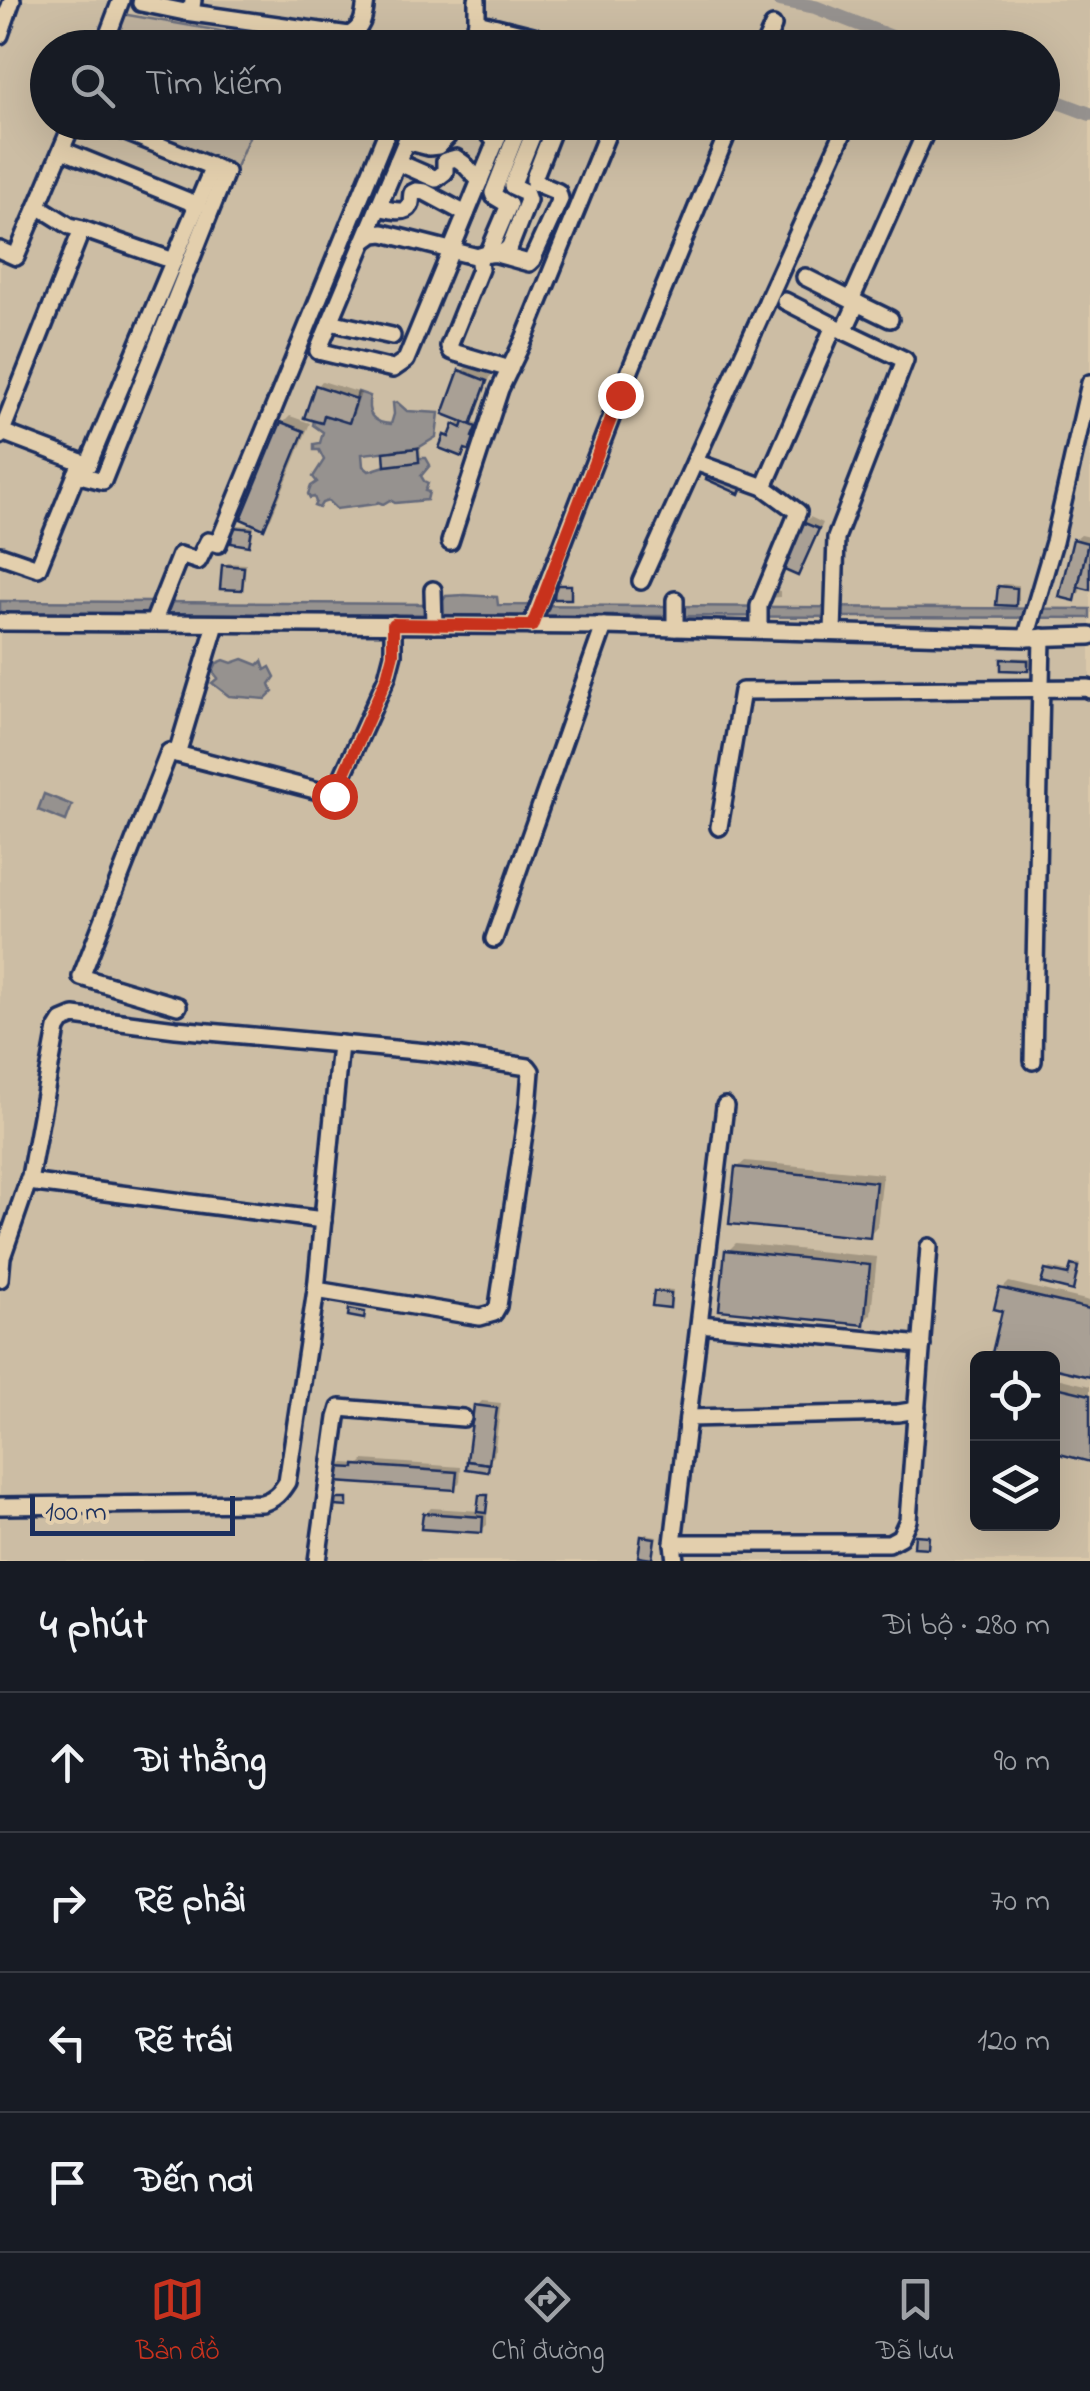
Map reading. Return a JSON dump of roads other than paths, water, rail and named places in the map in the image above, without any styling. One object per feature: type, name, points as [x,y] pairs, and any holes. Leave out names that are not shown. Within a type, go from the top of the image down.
[{"type":"street","points":[[0,36],[12,0]]},
{"type":"street","points":[[110,30],[121,0]]},
{"type":"street","points":[[142,0],[141,3],[218,8],[321,30]]},
{"type":"street","points":[[358,30],[366,0]]},
{"type":"street","points":[[475,30],[477,0]]},
{"type":"street","points":[[476,22],[509,30]]},
{"type":"street","points":[[771,30],[772,26]]},
{"type":"street","points":[[0,250],[16,256],[66,140]]},
{"type":"street","points":[[82,229],[1,434],[103,481],[226,172],[146,140]]},
{"type":"street","points":[[157,613],[180,555],[198,560],[208,540],[218,544],[384,140]]},
{"type":"street","points":[[445,140],[429,147],[406,141],[318,351],[393,369],[406,360],[496,142]]},
{"type":"street","points":[[510,369],[456,353],[449,346],[509,204],[493,193],[515,140]]},
{"type":"street","points":[[489,255],[506,252],[528,200],[525,192],[512,186],[531,140]]},
{"type":"street","points":[[364,241],[382,232],[450,249],[529,262],[560,199],[558,192],[534,182],[549,140]]},
{"type":"street","points":[[450,542],[500,389],[604,140]]},
{"type":"street","points":[[536,615],[620,395],[725,140]]},
{"type":"street","points":[[641,581],[840,140]]},
{"type":"street","points":[[764,488],[854,302],[922,140]]},
{"type":"street","points":[[62,150],[198,205]]},
{"type":"street","points":[[397,162],[436,179],[445,172],[445,161],[456,158],[480,180]]},
{"type":"street","points":[[0,555],[38,568],[78,468],[88,464],[213,167]]},
{"type":"street","points":[[377,211],[407,209],[416,190],[466,214]]},
{"type":"street","points":[[38,206],[70,226],[174,261]]},
{"type":"street","points":[[377,211],[378,229],[382,232]]},
{"type":"street","points":[[805,277],[890,319]]},
{"type":"street","points":[[785,301],[905,360],[836,538],[833,618]]},
{"type":"street","points":[[330,322],[392,336]]},
{"type":"street","points":[[1033,1061],[1042,688],[1034,613],[1090,383]]},
{"type":"street","points":[[695,462],[764,488],[798,512],[759,617]]},
{"type":"street","points":[[0,622],[157,613],[216,624],[393,624],[434,608],[536,615],[604,626],[675,612],[833,618],[1034,637],[1090,636]]},
{"type":"street","points":[[177,754],[216,624]]},
{"type":"street","points":[[178,1006],[82,977],[169,752],[334,796],[387,677],[393,654],[393,624]]},
{"type":"street","points":[[494,940],[604,626]]},
{"type":"street","points":[[719,827],[742,691],[1090,690]]},
{"type":"street","points":[[0,1279],[2,1257],[28,1182],[55,1039],[66,1019],[74,1016],[427,1052],[528,1067],[528,1107],[494,1313],[480,1316],[316,1290]]},
{"type":"street","points":[[0,1506],[262,1503],[280,1493],[287,1482],[316,1290],[340,1044]]},
{"type":"street","points":[[674,1561],[725,1106]]},
{"type":"street","points":[[28,1182],[323,1220]]},
{"type":"street","points":[[673,1543],[889,1543],[900,1537],[908,1520],[929,1247]]},
{"type":"street","points":[[700,1324],[922,1345]]},
{"type":"street","points":[[316,1561],[340,1408],[463,1418]]},
{"type":"street","points":[[688,1418],[916,1410]]},
{"type":"waterway","points":[[779,0],[815,7],[874,30]]},
{"type":"waterway","points":[[1060,103],[1090,114]]}]
